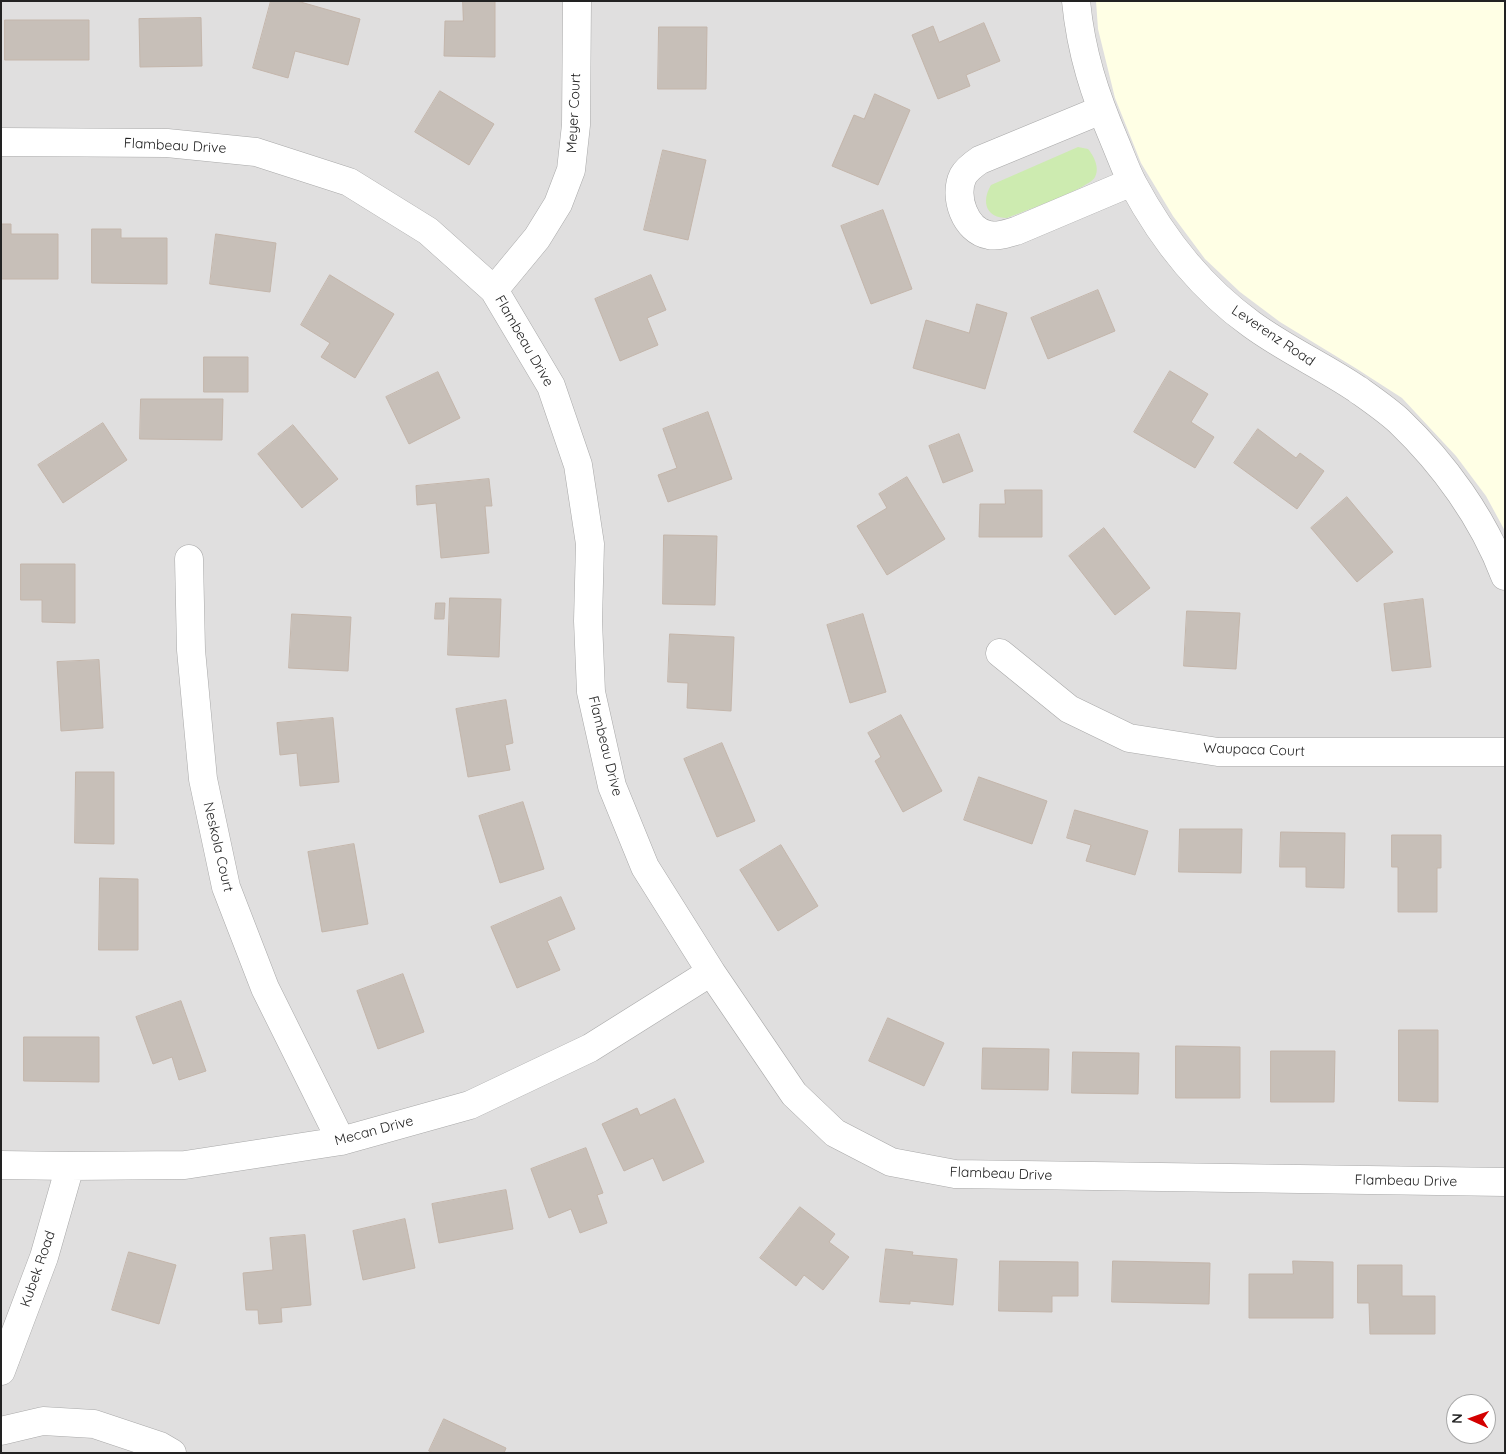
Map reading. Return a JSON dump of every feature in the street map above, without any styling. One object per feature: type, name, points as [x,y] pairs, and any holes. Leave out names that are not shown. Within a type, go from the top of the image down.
[{"type":"street","name":"Meyer Court","points":[[494,290],[537,238],[558,204],[570,170],[576,125],[577,1]]},
{"type":"street","name":"Leverenz Road","points":[[1076,1],[1085,61],[1101,110],[1132,182],[1155,222],[1191,270],[1217,297],[1251,325],[1356,388],[1398,420],[1440,464],[1474,514],[1498,557],[1505,576]]},
{"type":"street","points":[[1101,110],[980,160],[971,166],[964,175],[960,188],[961,203],[966,218],[976,229],[989,235],[1002,235],[1016,231],[1132,182]]},
{"type":"street","name":"Flambeau Drive","points":[[1,142],[167,143],[256,152],[349,182],[428,231],[494,290],[551,386],[578,465],[590,544],[588,621],[591,692],[612,786],[645,866],[711,972],[794,1094],[835,1133],[891,1162],[955,1174],[1505,1182]]},
{"type":"street","name":"Neskola Court","points":[[190,559],[191,650],[203,779],[226,887],[265,988],[341,1141]]},
{"type":"street","name":"Waupaca Court","points":[[1000,653],[1069,709],[1129,738],[1218,752],[1505,752]]},
{"type":"street","name":"Mecan Drive","points":[[1,1165],[185,1165],[341,1141],[470,1105],[590,1048],[711,972]]},
{"type":"street","name":"Kubek Road","points":[[1,1371],[44,1258],[70,1166]]},
{"type":"street","points":[[1,1431],[43,1421],[94,1424],[160,1446],[172,1453]]},
{"type":"shaded area","points":[[1,1],[1505,1],[1505,1453],[1,1453]]},
{"type":"shaded area","points":[[1096,1],[1505,1],[1505,531],[1486,496],[1456,456],[1402,398],[1280,322],[1240,292],[1205,259],[1173,216],[1141,163],[1115,98],[1098,29]]},
{"type":"green space","points":[[1078,147],[1088,149],[1096,162],[1097,170],[1095,177],[1090,182],[1069,193],[1007,218],[994,215],[987,208],[986,197],[991,185]]},
{"type":"building","points":[[271,1],[297,1],[360,19],[348,65],[295,51],[288,78],[253,68]]},
{"type":"building","points":[[463,1],[495,1],[495,57],[444,56],[445,21],[463,21]]},
{"type":"building","points":[[201,18],[202,66],[140,67],[139,19]]},
{"type":"building","points":[[5,20],[89,20],[89,60],[5,60]]},
{"type":"building","points":[[984,23],[1000,61],[966,75],[970,86],[938,99],[912,35],[933,26],[939,42]]},
{"type":"building","points":[[659,27],[707,27],[706,89],[658,89]]},
{"type":"building","points":[[440,91],[494,124],[469,165],[415,132]]},
{"type":"building","points":[[875,94],[910,110],[878,185],[832,166],[854,115],[864,119]]},
{"type":"building","points":[[663,150],[706,160],[688,240],[644,230]]},
{"type":"building","points":[[883,210],[912,289],[871,304],[841,226]]},
{"type":"building","points":[[1,224],[11,224],[11,234],[58,234],[58,279],[1,279]]},
{"type":"building","points":[[92,229],[121,229],[121,238],[167,238],[167,284],[92,283]]},
{"type":"building","points":[[216,234],[276,243],[270,292],[210,284]]},
{"type":"building","points":[[330,275],[394,314],[355,378],[321,357],[330,343],[301,325]]},
{"type":"building","points":[[651,275],[666,310],[647,318],[658,345],[620,361],[595,299]]},
{"type":"building","points":[[1098,290],[1115,331],[1048,359],[1031,318]]},
{"type":"building","points":[[977,304],[1007,313],[985,389],[913,368],[926,320],[969,333]]},
{"type":"building","points":[[204,357],[248,357],[248,392],[204,392]]},
{"type":"building","points":[[1170,371],[1208,394],[1191,422],[1214,437],[1195,468],[1134,432]]},
{"type":"building","points":[[438,372],[460,418],[409,444],[386,397]]},
{"type":"building","points":[[141,399],[223,399],[222,440],[140,439]]},
{"type":"building","points":[[708,412],[732,479],[668,502],[658,475],[677,468],[663,429]]},
{"type":"building","points":[[103,423],[127,460],[63,503],[38,465]]},
{"type":"building","points":[[293,425],[338,479],[302,508],[258,454]]},
{"type":"building","points":[[1258,429],[1296,458],[1300,453],[1324,471],[1297,509],[1234,463]]},
{"type":"building","points":[[959,434],[973,471],[943,483],[929,446]]},
{"type":"building","points":[[907,477],[945,539],[887,575],[857,526],[887,508],[879,494]]},
{"type":"building","points":[[489,479],[492,506],[485,506],[489,553],[441,558],[436,503],[417,505],[416,486]]},
{"type":"building","points":[[1005,490],[1042,490],[1042,537],[979,537],[980,504],[1005,504]]},
{"type":"building","points":[[1347,497],[1393,552],[1357,582],[1311,528]]},
{"type":"building","points":[[1104,528],[1150,588],[1115,615],[1069,556]]},
{"type":"building","points":[[664,535],[717,536],[715,605],[663,604]]},
{"type":"building","points":[[21,564],[75,564],[75,623],[42,622],[42,600],[21,600]]},
{"type":"building","points":[[450,598],[501,599],[499,657],[448,655]]},
{"type":"building","points":[[1423,599],[1431,667],[1392,671],[1384,604]]},
{"type":"building","points":[[436,603],[445,603],[444,619],[435,619]]},
{"type":"building","points":[[1187,611],[1240,613],[1236,669],[1184,666]]},
{"type":"building","points":[[292,614],[351,617],[348,671],[289,668]]},
{"type":"building","points":[[863,614],[886,692],[850,703],[827,625]]},
{"type":"building","points":[[670,634],[734,637],[731,711],[687,708],[688,683],[668,682]]},
{"type":"building","points":[[99,660],[103,728],[61,731],[57,662]]},
{"type":"building","points":[[506,700],[513,743],[505,745],[510,770],[468,777],[456,709]]},
{"type":"building","points":[[901,715],[942,791],[903,812],[875,761],[881,757],[868,733]]},
{"type":"building","points":[[333,718],[339,782],[300,786],[297,753],[280,755],[277,723]]},
{"type":"building","points":[[722,743],[755,821],[717,837],[684,759]]},
{"type":"building","points":[[76,772],[114,772],[114,844],[75,843]]},
{"type":"building","points":[[979,777],[1047,801],[1032,844],[964,820]]},
{"type":"building","points":[[523,802],[544,869],[500,883],[479,816]]},
{"type":"building","points":[[1075,810],[1148,831],[1135,875],[1086,861],[1091,845],[1067,838]]},
{"type":"building","points":[[1180,829],[1242,829],[1241,873],[1179,872]]},
{"type":"building","points":[[1281,832],[1345,833],[1344,888],[1306,887],[1306,867],[1280,867]]},
{"type":"building","points":[[1392,835],[1441,835],[1441,868],[1437,868],[1437,912],[1398,912],[1398,867],[1392,867]]},
{"type":"building","points":[[354,844],[368,924],[322,932],[308,852]]},
{"type":"building","points":[[781,845],[818,906],[778,931],[740,870]]},
{"type":"building","points":[[100,878],[138,879],[138,950],[99,950]]},
{"type":"building","points":[[561,897],[575,929],[547,941],[560,970],[517,988],[491,927]]},
{"type":"building","points":[[403,974],[424,1032],[378,1049],[357,991]]},
{"type":"building","points":[[181,1001],[206,1071],[179,1080],[172,1057],[153,1064],[136,1017]]},
{"type":"building","points":[[888,1018],[944,1043],[924,1086],[869,1061]]},
{"type":"building","points":[[1399,1030],[1438,1030],[1438,1102],[1399,1101]]},
{"type":"building","points":[[24,1037],[99,1037],[99,1082],[24,1081]]},
{"type":"building","points":[[1176,1046],[1240,1047],[1240,1098],[1176,1098]]},
{"type":"building","points":[[983,1048],[1049,1049],[1048,1090],[982,1089]]},
{"type":"building","points":[[1271,1051],[1335,1051],[1334,1102],[1271,1102]]},
{"type":"building","points":[[1073,1052],[1139,1053],[1138,1094],[1072,1093]]},
{"type":"building","points":[[675,1099],[704,1162],[663,1181],[653,1158],[624,1171],[602,1124],[637,1108],[640,1115]]},
{"type":"building","points":[[586,1148],[603,1193],[597,1195],[607,1223],[580,1233],[571,1209],[549,1218],[531,1169]]},
{"type":"building","points":[[506,1190],[513,1229],[439,1243],[432,1204]]},
{"type":"building","points":[[800,1207],[835,1234],[829,1242],[849,1257],[823,1290],[804,1275],[796,1286],[760,1258]]},
{"type":"building","points":[[405,1219],[415,1268],[363,1280],[353,1231]]},
{"type":"building","points":[[305,1235],[311,1305],[281,1308],[282,1322],[259,1324],[258,1310],[246,1310],[243,1273],[273,1270],[270,1238]]},
{"type":"building","points":[[886,1249],[913,1252],[912,1255],[957,1259],[953,1305],[910,1301],[910,1304],[880,1302]]},
{"type":"building","points":[[129,1252],[176,1265],[159,1324],[112,1310]]},
{"type":"building","points":[[1000,1261],[1078,1262],[1078,1296],[1052,1296],[1052,1312],[999,1311]]},
{"type":"building","points":[[1113,1261],[1210,1263],[1209,1304],[1112,1302]]},
{"type":"building","points":[[1293,1261],[1333,1262],[1333,1318],[1249,1318],[1249,1274],[1293,1274]]},
{"type":"building","points":[[1358,1265],[1402,1265],[1402,1296],[1435,1296],[1435,1334],[1370,1334],[1369,1303],[1358,1303]]},
{"type":"building","points":[[444,1419],[506,1448],[504,1453],[433,1453],[429,1451]]}]
